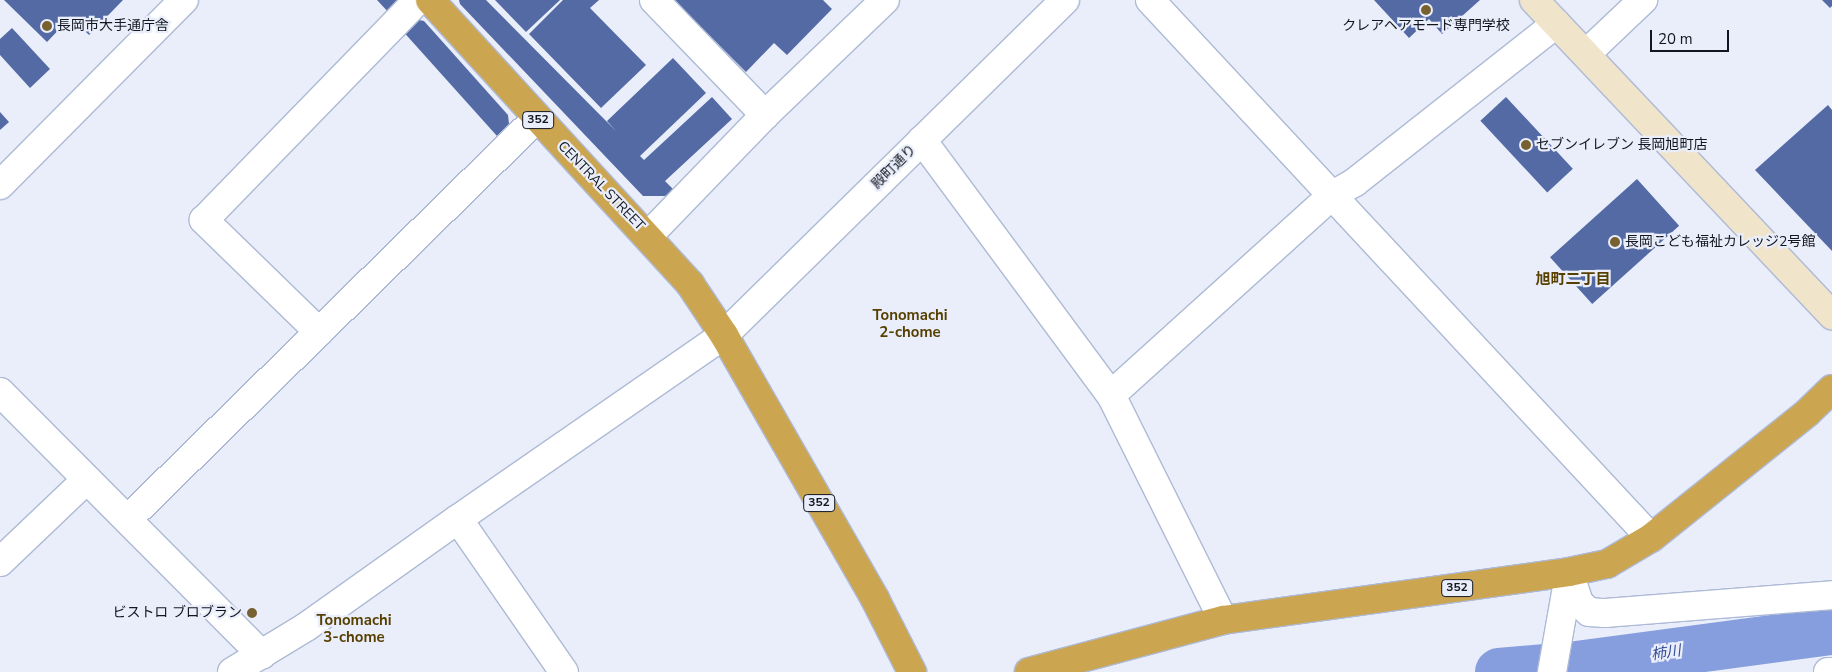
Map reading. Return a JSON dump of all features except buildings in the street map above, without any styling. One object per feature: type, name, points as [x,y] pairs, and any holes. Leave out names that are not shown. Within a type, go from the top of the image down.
[{"type":"highway","name":"CENTRAL STREET","points":[[430,0],[536,118],[648,236],[690,284],[724,334]]},
{"type":"highway","name":"352","points":[[724,334],[875,599],[912,672]]},
{"type":"highway","name":"352","points":[[1029,672],[1223,620],[1569,572],[1607,564],[1651,538],[1808,412],[1832,389]]},
{"type":"street","points":[[0,185],[184,0]]},
{"type":"street","points":[[319,332],[204,220],[418,0]]},
{"type":"street","points":[[654,0],[765,115]]},
{"type":"street","points":[[648,236],[765,115],[885,0]]},
{"type":"street","name":"殿町通り","points":[[232,672],[314,622],[458,519],[724,334],[1065,0]]},
{"type":"street","points":[[1150,0],[1651,538]]},
{"type":"street","points":[[1534,0],[1832,315]]},
{"type":"street","points":[[1586,54],[1643,0]]},
{"type":"street","points":[[1111,395],[1331,196],[1355,182],[1556,24]]},
{"type":"street","points":[[128,519],[536,118]]},
{"type":"street","points":[[922,140],[1111,395],[1223,620]]},
{"type":"street","points":[[0,392],[262,655]]},
{"type":"street","points":[[0,562],[86,480]]},
{"type":"street","points":[[458,519],[564,672]]},
{"type":"street","points":[[1569,572],[1579,603],[1589,612],[1605,613],[1832,595]]},
{"type":"street","points":[[1552,672],[1569,572]]},
{"type":"waterway","name":"柿川","points":[[1499,672],[1569,666],[1832,631]]},
{"type":"place","name":"クレアヘアモード専門学校","points":[[1426,10]]},
{"type":"place","name":"長岡市大手通庁舎","points":[[47,26]]},
{"type":"place","name":"セブンイレブン 長岡旭町店","points":[[1526,145]]},
{"type":"place","name":"長岡こども福祉カレッジ2号館","points":[[1615,242]]},
{"type":"place","name":"ビストロ ブロブラン","points":[[252,613]]},
{"type":"district","name":"旭町二丁目","points":[[1573,280]]},
{"type":"district","name":"Tonomachi 2-chome","points":[[910,324]]},
{"type":"district","name":"Tonomachi 3-chome","points":[[354,628]]}]
